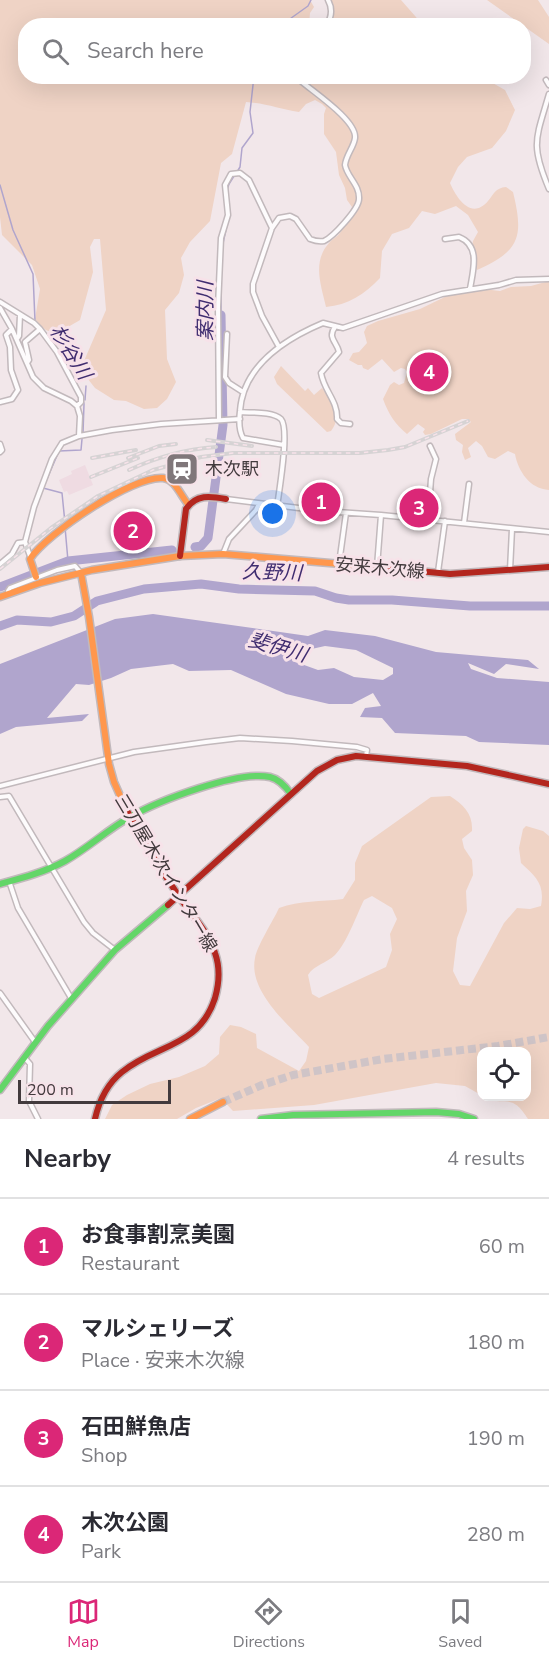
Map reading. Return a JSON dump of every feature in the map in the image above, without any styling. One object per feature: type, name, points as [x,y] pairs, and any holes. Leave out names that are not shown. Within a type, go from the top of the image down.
[{"type":"main road","points":[[35,574],[30,556],[59,531],[103,501],[147,480],[158,477],[173,483],[189,504]]},
{"type":"main road","points":[[180,556],[186,509],[193,499],[212,497],[226,499]]},
{"type":"main road","name":"安来木次線","points":[[0,597],[46,581],[81,573],[180,556],[223,554],[438,573],[510,571],[549,567]]},
{"type":"main road","name":"三刀屋木次インター線","points":[[81,573],[113,780],[130,817],[179,896],[199,921],[216,951],[218,967],[216,996],[203,1022],[193,1033],[167,1049],[127,1068],[115,1078],[100,1103],[95,1119]]},
{"type":"main road","points":[[0,1090],[71,998],[115,950],[330,762],[345,757],[366,756],[467,766],[549,784]]},
{"type":"main road","points":[[0,884],[53,867],[78,854],[130,817],[169,798],[251,776],[271,777],[285,785],[291,794]]},
{"type":"main road","points":[[190,1119],[223,1102]]},
{"type":"main road","points":[[261,1119],[293,1115],[436,1112],[459,1114],[474,1119]]},
{"type":"main road","points":[[459,1114],[466,1119]]},
{"type":"street","points":[[328,0],[332,11],[331,18]]},
{"type":"street","points":[[546,80],[549,85]]},
{"type":"street","points":[[279,347],[264,322],[252,288],[272,228],[279,218],[290,216],[296,219],[310,239],[322,241],[350,216],[359,201],[357,188],[345,165],[355,141],[353,127],[304,84]]},
{"type":"street","points":[[549,94],[537,134],[536,147],[536,155],[549,189]]},
{"type":"street","points":[[221,420],[222,374],[218,307],[221,238],[228,215],[225,185],[227,178],[233,173],[240,173],[249,180],[272,228]]},
{"type":"street","points":[[445,239],[459,237],[469,244],[475,260],[470,289]]},
{"type":"street","points":[[284,445],[243,438],[240,433],[243,392],[259,365],[279,347],[323,323],[343,328],[442,294],[516,280],[549,279]]},
{"type":"street","points":[[0,302],[40,329],[57,352],[77,388],[82,400],[77,406]]},
{"type":"street","points":[[0,308],[17,339],[33,377],[40,384],[77,406],[80,416],[79,436]]},
{"type":"street","points":[[17,339],[20,315]]},
{"type":"street","points":[[334,327],[332,340],[339,352],[322,369],[322,383],[337,410],[338,421],[350,424]]},
{"type":"street","points":[[0,402],[12,399],[18,390],[11,370],[10,347],[6,335],[12,329]]},
{"type":"street","points":[[27,363],[29,360],[25,342],[40,329]]},
{"type":"street","points":[[227,334],[222,374],[229,383],[243,392]]},
{"type":"street","points":[[240,412],[273,415],[280,419],[285,428],[277,507]]},
{"type":"street","points":[[30,556],[25,542],[34,507],[57,448],[64,441],[112,430],[240,418]]},
{"type":"street","points":[[0,444],[0,452]]},
{"type":"street","points":[[428,520],[431,479],[436,459],[430,446]]},
{"type":"street","points":[[464,523],[469,484]]},
{"type":"street","points":[[226,499],[277,507],[549,532]]},
{"type":"street","points":[[223,554],[229,539],[259,504]]},
{"type":"street","points":[[339,564],[346,513]]},
{"type":"street","points":[[377,567],[381,515]]},
{"type":"street","points":[[438,573],[446,521]]},
{"type":"street","points":[[510,571],[512,529]]},
{"type":"street","points":[[0,564],[12,554],[18,543],[25,542]]},
{"type":"street","points":[[9,594],[10,588],[35,574],[73,566],[78,567],[81,573]]},
{"type":"street","points":[[0,786],[108,757],[240,738],[357,747],[367,750],[366,756]]},
{"type":"street","points":[[0,797],[9,796],[84,922],[93,933],[115,950]]},
{"type":"street","points":[[9,881],[18,908],[71,998]]},
{"type":"street","points":[[0,993],[35,1042]]},
{"type":"street","points":[[24,1057],[30,1064],[29,1101],[38,1119]]},
{"type":"shaded area","points":[[0,0],[310,0],[314,7],[310,18],[18,18],[18,84],[494,84],[505,90],[515,110],[506,131],[492,148],[467,157],[458,167],[450,183],[456,195],[465,205],[476,209],[482,207],[499,189],[506,187],[513,192],[518,231],[510,249],[477,270],[470,258],[473,241],[478,232],[468,215],[456,206],[435,214],[422,211],[409,228],[392,234],[382,251],[380,278],[374,284],[349,301],[326,307],[319,274],[321,258],[329,243],[342,230],[352,207],[347,200],[339,175],[336,152],[324,134],[326,108],[315,100],[306,104],[299,112],[246,102],[232,154],[221,163],[210,221],[190,242],[181,258],[184,275],[179,293],[165,310],[167,359],[176,382],[167,399],[157,408],[144,409],[126,401],[114,400],[95,388],[84,374],[84,361],[106,310],[100,239],[94,239],[90,247],[93,272],[80,320],[54,332],[43,328],[35,319],[40,289],[32,265],[2,235],[0,217]]},
{"type":"shaded area","points":[[330,0],[401,0],[417,18],[333,18],[334,11]]},
{"type":"shaded area","points":[[487,0],[538,0],[549,17],[549,44],[531,31],[531,18],[512,18]]},
{"type":"shaded area","points":[[549,281],[549,490],[531,483],[522,473],[515,454],[508,451],[495,459],[488,457],[476,441],[468,448],[471,457],[465,460],[462,452],[463,445],[456,440],[455,434],[471,422],[468,419],[462,419],[425,435],[423,432],[425,429],[418,424],[407,434],[393,419],[383,399],[390,385],[394,382],[399,385],[404,383],[407,372],[405,369],[401,368],[394,372],[382,359],[368,370],[349,360],[353,353],[359,352],[367,343],[364,332],[367,326],[378,321],[420,309],[451,294],[483,289],[500,291]]},
{"type":"shaded area","points":[[281,366],[305,391],[308,388],[314,395],[322,388],[336,414],[331,431],[327,432],[277,384],[274,377]]},
{"type":"shaded area","points":[[85,465],[93,485],[69,495],[67,491],[64,492],[59,480]]},
{"type":"shaded area","points":[[450,796],[467,810],[472,831],[462,839],[464,848],[472,860],[473,875],[466,891],[467,911],[457,938],[453,971],[460,985],[470,986],[504,923],[517,908],[530,909],[541,906],[540,886],[535,877],[521,863],[519,848],[523,829],[526,826],[543,831],[549,836],[549,1119],[528,1119],[517,1105],[499,1101],[531,1101],[531,1047],[477,1047],[477,1093],[465,1086],[436,1083],[314,1105],[233,1111],[221,1098],[177,1119],[105,1119],[112,1105],[127,1095],[150,1084],[179,1077],[205,1066],[219,1054],[220,1037],[230,1025],[256,1034],[257,1048],[299,1071],[306,1061],[309,1047],[281,1018],[264,995],[254,971],[256,953],[279,908],[303,902],[343,899],[355,880],[355,863],[362,846],[431,797]],"holes":[[[372,896],[392,908],[397,919],[390,934],[392,950],[386,967],[319,998],[312,994],[308,975],[332,958],[339,950],[364,900]]]},
{"type":"water","name":"斐伊川","points":[[153,614],[308,636],[325,630],[375,636],[436,652],[528,660],[539,669],[506,664],[494,674],[468,663],[471,669],[497,678],[549,682],[549,745],[479,742],[466,736],[395,733],[382,718],[360,717],[365,708],[381,706],[373,693],[352,704],[329,704],[286,694],[231,670],[189,671],[173,664],[131,669],[89,685],[76,684],[47,718],[89,714],[82,721],[16,727],[0,734],[0,664],[115,619]],"holes":[[[325,646],[356,650],[393,668],[393,674],[383,680],[354,677],[334,668],[318,670],[293,661],[289,654]]]},
{"type":"waterway","name":"案内川","points":[[291,18],[308,6],[311,0]]},
{"type":"waterway","name":"案内川","points":[[237,172],[240,167],[242,148],[253,133],[250,112],[253,84]]},
{"type":"waterway","name":"案内川","points":[[227,190],[234,176]]},
{"type":"waterway","name":"杉谷川","points":[[0,185],[13,230],[33,274],[35,321]]},
{"type":"waterway","name":"案内川","points":[[223,243],[229,216]]},
{"type":"waterway","name":"案内川","points":[[221,284],[221,315]]},
{"type":"waterway","name":"案内川","points":[[195,547],[201,546],[208,538],[223,425],[221,315]]},
{"type":"waterway","name":"杉谷川","points":[[63,359],[79,389]]},
{"type":"waterway","points":[[85,400],[86,386]]},
{"type":"waterway","name":"杉谷川","points":[[82,396],[83,433]]},
{"type":"waterway","name":"杉谷川","points":[[65,523],[62,493],[43,488],[59,451],[81,450],[82,439]]},
{"type":"waterway","name":"杉谷川","points":[[65,527],[68,561]]},
{"type":"waterway","name":"案内川","points":[[0,587],[68,561],[172,550]]},
{"type":"waterway","name":"久野川","points":[[0,626],[17,620],[51,622],[74,616],[97,601],[144,589],[201,584],[239,589],[315,591],[349,600],[392,600],[470,606],[549,606]]},
{"type":"tunnel","points":[[223,1102],[262,1085],[293,1075],[383,1059],[498,1046],[549,1037]]},
{"type":"railway","points":[[0,569],[51,528],[98,496],[153,470],[201,457],[233,453],[360,453],[388,450],[405,447],[468,421]]},
{"type":"railway","points":[[207,440],[252,446]]},
{"type":"railway","points":[[128,458],[159,446],[176,444]]},
{"type":"railway","points":[[129,470],[171,454],[216,447]]},
{"type":"railway","points":[[92,458],[136,450]]},
{"type":"railway","points":[[91,477],[138,458]]},
{"type":"traffic: fast","points":[[0,884],[57,865],[130,817],[198,788],[256,776],[276,780],[291,794]]},
{"type":"traffic: fast","points":[[0,1090],[48,1026],[115,950],[168,905]]},
{"type":"traffic: fast","points":[[261,1119],[293,1115],[436,1112],[459,1114],[474,1119]]},
{"type":"traffic: slow","points":[[36,577],[30,559],[39,548],[91,508],[132,486],[149,480],[167,479],[188,504]]},
{"type":"traffic: slow","points":[[0,597],[40,583],[92,570],[180,556],[223,554],[365,566]]},
{"type":"traffic: slow","points":[[81,573],[109,764],[126,809]]},
{"type":"traffic: slow","points":[[190,1119],[223,1102]]},
{"type":"traffic: jam","points":[[180,556],[186,509],[190,504],[199,498],[226,499]]},
{"type":"traffic: jam","points":[[365,566],[450,574],[549,567]]},
{"type":"traffic: jam","points":[[168,905],[317,771],[337,760],[356,756],[467,766],[549,784]]},
{"type":"traffic: jam","points":[[95,1119],[104,1093],[122,1072],[188,1036],[198,1027],[208,1014],[215,998],[218,981],[217,958],[208,937],[164,874],[126,809]]},
{"type":"place","name":"木次公園","points":[[429,372]]},
{"type":"place","name":"木次駅","points":[[182,469]]},
{"type":"place","name":"お食事割烹美園","points":[[321,502]]},
{"type":"place","name":"石田鮮魚店","points":[[419,508]]},
{"type":"place","name":"マルシェリーズ","points":[[133,531]]}]
